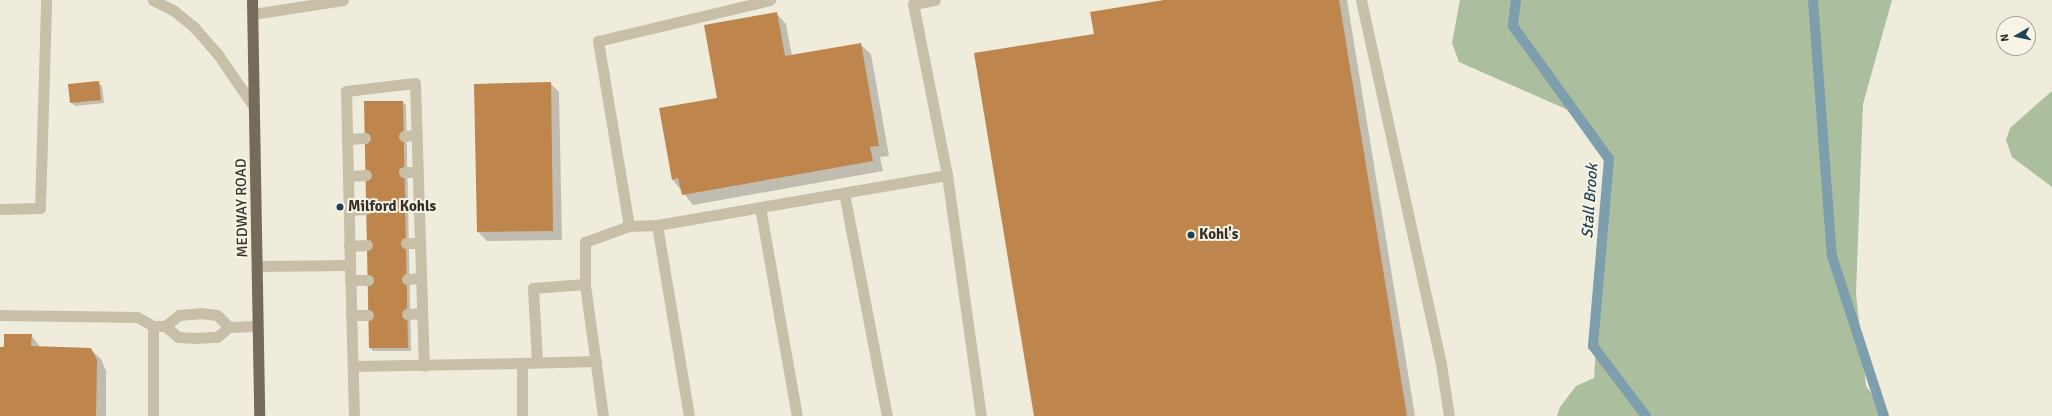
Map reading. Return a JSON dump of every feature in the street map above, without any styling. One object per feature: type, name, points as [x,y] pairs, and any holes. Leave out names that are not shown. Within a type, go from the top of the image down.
[{"type":"main road","name":"MEDWAY ROAD","points":[[252,0],[258,266],[257,326],[259,416]]},
{"type":"lane","points":[[0,209],[40,208],[46,0]]},
{"type":"lane","points":[[153,0],[173,10],[194,27],[217,53],[254,107]]},
{"type":"lane","points":[[253,14],[343,0]]},
{"type":"lane","points":[[629,226],[598,41],[770,0]]},
{"type":"lane","points":[[935,0],[910,2],[947,175],[981,416]]},
{"type":"lane","points":[[1361,0],[1440,364],[1449,416]]},
{"type":"lane","points":[[354,416],[346,91],[415,83],[420,278],[424,366]]},
{"type":"lane","points":[[404,136],[416,135]]},
{"type":"lane","points":[[347,140],[365,138]]},
{"type":"lane","points":[[404,172],[417,172]]},
{"type":"lane","points":[[348,176],[366,175]]},
{"type":"lane","points":[[603,416],[585,284],[585,242],[629,226],[658,225],[947,175]]},
{"type":"lane","points":[[844,193],[887,416]]},
{"type":"lane","points":[[405,207],[418,206]]},
{"type":"lane","points":[[760,207],[797,416]]},
{"type":"lane","points":[[349,210],[366,209]]},
{"type":"lane","points":[[658,225],[689,416]]},
{"type":"lane","points":[[406,243],[420,243]]},
{"type":"lane","points":[[349,246],[367,245]]},
{"type":"lane","points":[[258,266],[350,265]]},
{"type":"lane","points":[[407,278],[420,278]]},
{"type":"lane","points":[[350,280],[368,280]]},
{"type":"lane","points":[[537,362],[533,288],[585,284]]},
{"type":"lane","points":[[0,315],[137,317],[153,326],[165,326],[179,315],[200,313],[217,315],[229,327]]},
{"type":"lane","points":[[407,314],[422,313]]},
{"type":"lane","points":[[351,315],[368,314]]},
{"type":"lane","points":[[153,326],[153,416]]},
{"type":"lane","points":[[165,326],[178,337],[195,338],[218,337],[229,327],[257,326]]},
{"type":"lane","points":[[353,366],[424,366],[596,361]]},
{"type":"lane","points":[[522,363],[522,416]]},
{"type":"green space","points":[[1460,0],[1892,0],[1863,104],[1856,294],[1866,386],[1888,416],[1557,416],[1560,407],[1576,386],[1594,378],[1602,249],[1611,179],[1598,139],[1584,117],[1459,62],[1452,43]]},
{"type":"green space","points":[[2052,91],[2052,187],[2012,157],[2006,140],[2010,128]]},
{"type":"building","name":"Kohl's","points":[[1164,0],[1339,0],[1407,416],[1034,416],[974,53],[1094,34],[1090,12]]},
{"type":"building","points":[[777,12],[785,56],[861,43],[879,146],[870,147],[873,161],[682,195],[678,178],[672,180],[659,108],[717,98],[704,25]]},
{"type":"building","points":[[99,81],[101,100],[70,103],[68,84]]},
{"type":"building","points":[[551,82],[553,231],[477,232],[474,84]]},
{"type":"building","points":[[364,101],[403,101],[408,348],[369,348]]},
{"type":"building","points":[[4,334],[32,334],[31,346],[91,348],[97,360],[96,416],[0,416],[0,347],[4,347]]},
{"type":"waterway","name":"Stall Brook","points":[[1516,0],[1513,26],[1609,159],[1593,346],[1646,416]]},
{"type":"waterway","name":"Stall Brook","points":[[1813,0],[1832,256],[1884,416]]},
{"type":"place","name":"Milford Kohls","points":[[340,207]]},
{"type":"place","name":"Kohl's","points":[[1191,235]]}]
